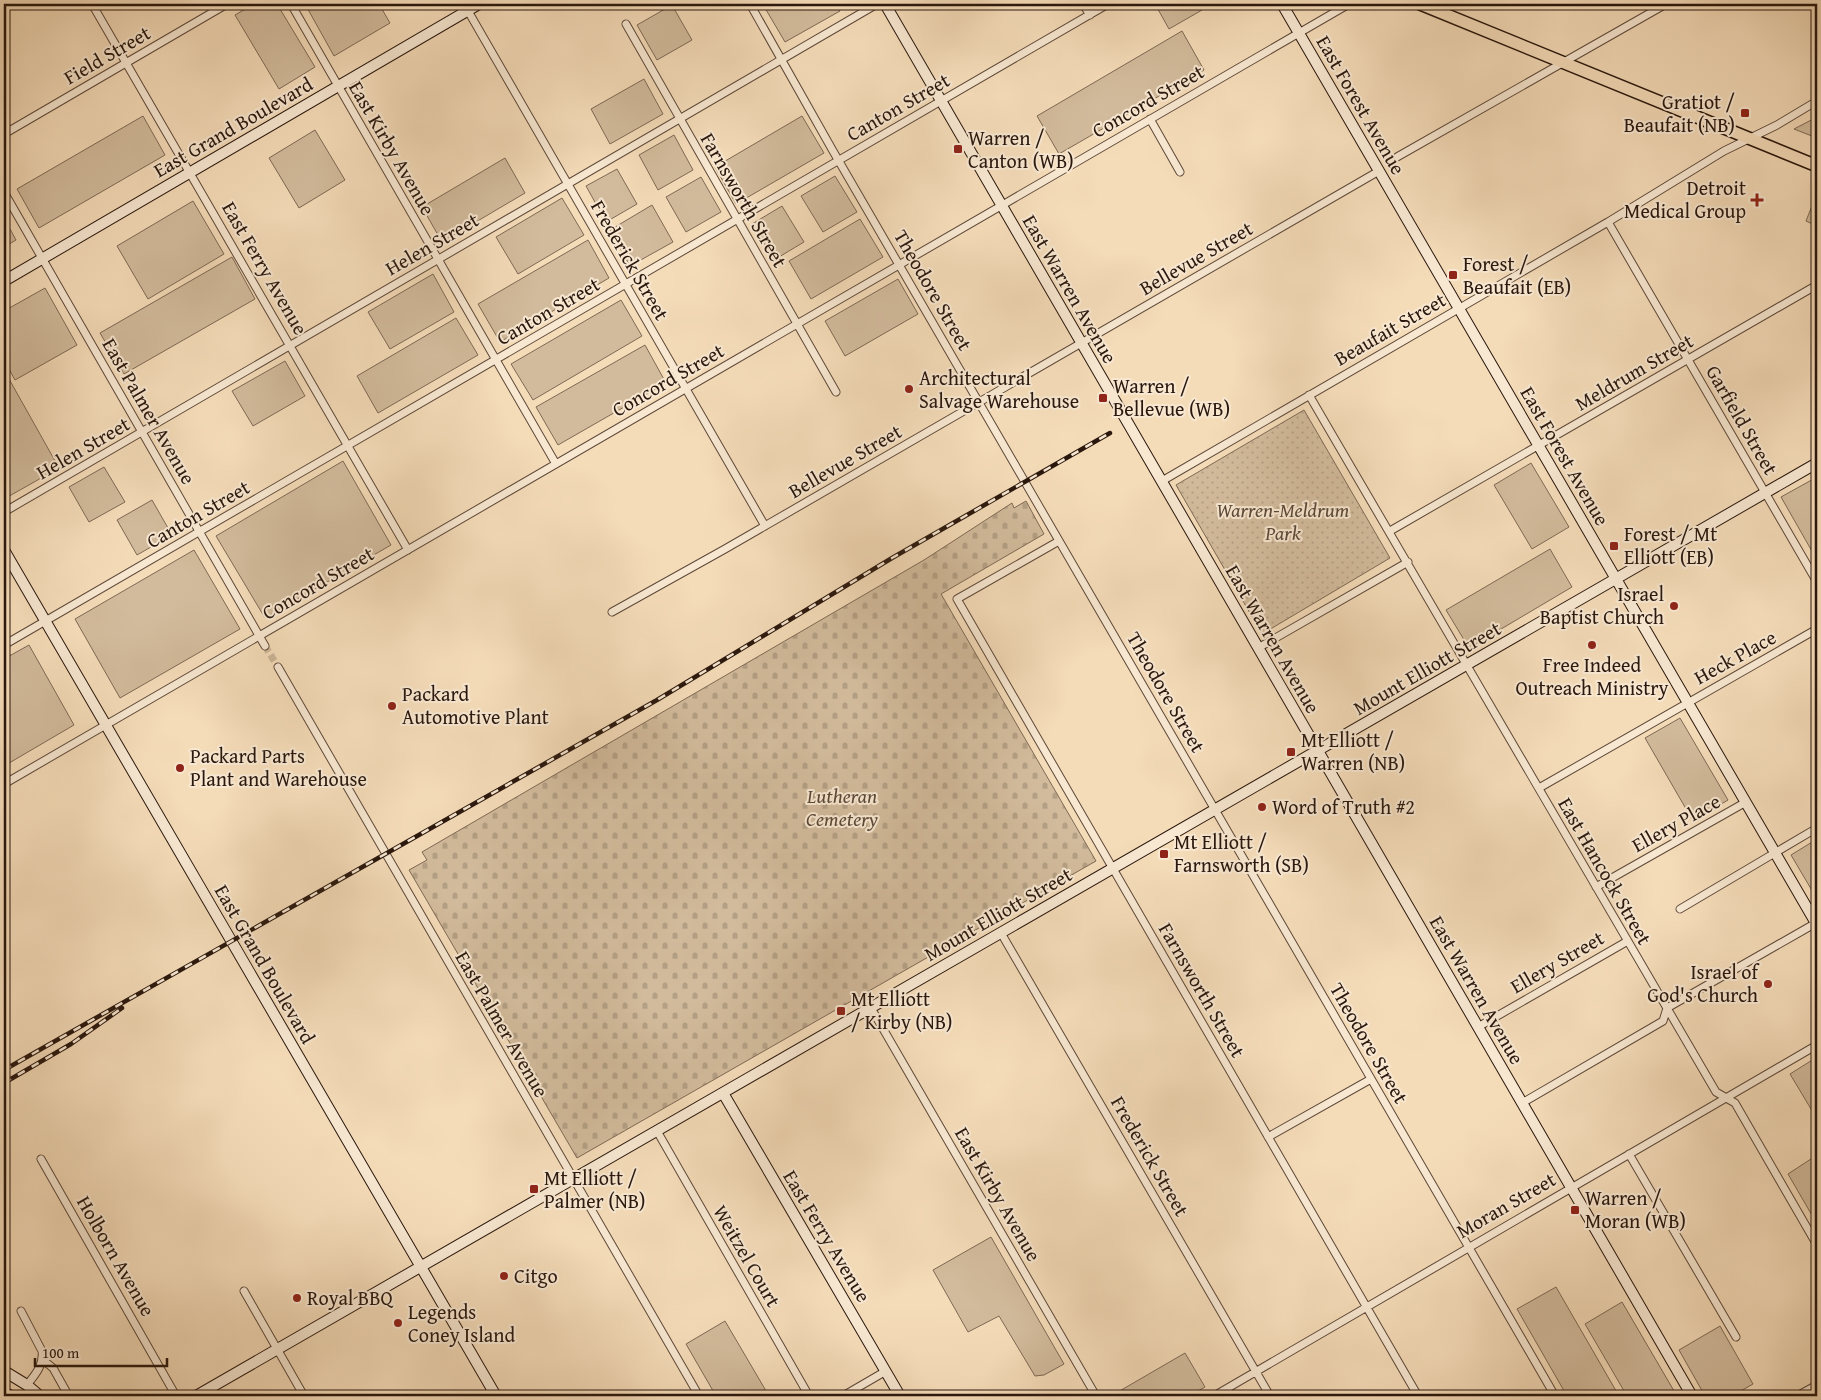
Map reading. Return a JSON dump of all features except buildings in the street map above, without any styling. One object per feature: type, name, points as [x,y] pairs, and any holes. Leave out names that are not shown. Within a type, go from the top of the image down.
[{"type":"highway","points":[[4,1394],[8,1396]]},
{"type":"main road","name":"East Grand Boulevard","points":[[4,280],[338,86],[466,7],[479,4]]},
{"type":"main road","name":"East Warren Avenue","points":[[885,4],[1692,1396]]},
{"type":"main road","name":"East Forest Avenue","points":[[1282,4],[1816,924]]},
{"type":"main road","points":[[1420,4],[1817,166]]},
{"type":"main road","name":"Mount Elliott Street","points":[[196,1396],[1817,463]]},
{"type":"main road","name":"East Grand Boulevard","points":[[4,550],[496,1396]]},
{"type":"main road","name":"East Ferry Avenue","points":[[723,1093],[900,1396]]},
{"type":"main road","points":[[4,1371],[27,1385],[40,1396]]},
{"type":"street","name":"East Ferry Avenue","points":[[92,4],[191,172],[408,550]]},
{"type":"street","name":"Field Street","points":[[4,134],[227,4]]},
{"type":"street","name":"East Kirby Avenue","points":[[291,4],[556,464]]},
{"type":"street","name":"Theodore Street","points":[[750,4],[839,161],[1555,1396]]},
{"type":"street","name":"Helen Street","points":[[4,512],[877,4]]},
{"type":"street","points":[[1083,4],[1090,15]]},
{"type":"street","name":"Canton Street","points":[[4,645],[1108,4]]},
{"type":"street","name":"Concord Street","points":[[4,784],[104,723],[128,712],[260,636],[1000,204],[1349,4]]},
{"type":"street","points":[[1397,157],[1666,4]]},
{"type":"street","name":"Frederick Street","points":[[466,7],[765,526]]},
{"type":"street","name":"Farnsworth Street","points":[[626,24],[736,220],[836,392]]},
{"type":"street","name":"Beaufait Street","points":[[1162,481],[1608,222],[1724,151],[1817,101]]},
{"type":"street","points":[[1150,119],[1180,172]]},
{"type":"street","name":"Bellevue Street","points":[[612,612],[765,526],[1379,171]]},
{"type":"street","name":"East Palmer Avenue","points":[[4,192],[265,646]]},
{"type":"street","name":"Garfield Street","points":[[1608,222],[1817,582]]},
{"type":"street","name":"Meldrum Street","points":[[1390,531],[1817,285]]},
{"type":"street","name":"East Hancock Street","points":[[1309,396],[1408,562],[1596,886],[1626,942],[1716,1092],[1735,1103],[1817,1245]]},
{"type":"street","name":"Farnsworth Street","points":[[1059,540],[957,599],[1418,1396]]},
{"type":"street","points":[[1258,648],[1408,562]]},
{"type":"street","name":"Heck Place","points":[[1539,788],[1817,629]]},
{"type":"street","name":"East Palmer Avenue","points":[[278,667],[700,1396]]},
{"type":"street","name":"Ellery Place","points":[[1596,886],[1746,802]]},
{"type":"street","points":[[1680,909],[1817,828]]},
{"type":"street","points":[[1522,1103],[1663,1022],[1667,1008],[1816,924]]},
{"type":"street","name":"Frederick Street","points":[[1001,933],[1270,1396]]},
{"type":"street","name":"Ellery Street","points":[[1478,1027],[1626,942]]},
{"type":"street","name":"East Kirby Avenue","points":[[871,1008],[1096,1396]]},
{"type":"street","name":"Moran Street","points":[[1214,1396],[1570,1186],[1817,1045]]},
{"type":"street","points":[[1268,1137],[1371,1079]]},
{"type":"street","name":"Weitzel Court","points":[[657,1131],[809,1396]]},
{"type":"street","points":[[1629,1154],[1736,1337]]},
{"type":"street","name":"Holborn Avenue","points":[[42,1159],[176,1396]]},
{"type":"street","points":[[244,1291],[304,1396]]},
{"type":"street","points":[[21,1311],[42,1352],[43,1360],[39,1370],[27,1385]]},
{"type":"street","points":[[43,1360],[53,1368],[67,1393]]},
{"type":"street","points":[[843,1396],[886,1371]]},
{"type":"street","points":[[1797,1396],[1817,1384]]},
{"type":"green space","points":[[254,4],[277,4],[315,67],[279,89],[235,15]]},
{"type":"green space","points":[[305,4],[379,4],[390,23],[334,56]]},
{"type":"green space","points":[[773,4],[836,4],[840,11],[785,42],[765,8]]},
{"type":"green space","points":[[1155,4],[1199,4],[1202,10],[1169,29]]},
{"type":"green space","points":[[672,5],[692,40],[657,60],[637,25]]},
{"type":"green space","points":[[1182,31],[1204,70],[1059,154],[1037,116]]},
{"type":"green space","points":[[644,79],[663,114],[610,144],[591,109]]},
{"type":"green space","points":[[143,116],[165,155],[39,228],[17,189]]},
{"type":"green space","points":[[802,116],[824,153],[736,204],[715,167]]},
{"type":"green space","points":[[1817,117],[1817,138],[1794,129]]},
{"type":"green space","points":[[315,130],[345,180],[299,208],[269,158]]},
{"type":"green space","points":[[674,135],[693,170],[658,190],[639,155]]},
{"type":"green space","points":[[505,158],[525,193],[442,242],[422,207]]},
{"type":"green space","points":[[617,169],[637,204],[606,222],[586,186]]},
{"type":"green space","points":[[835,176],[857,212],[823,232],[801,196]]},
{"type":"green space","points":[[701,177],[721,212],[686,232],[666,197]]},
{"type":"green space","points":[[1817,193],[1817,226],[1806,221]]},
{"type":"green space","points":[[562,198],[584,235],[518,274],[496,237]]},
{"type":"green space","points":[[193,201],[224,254],[148,299],[117,246]]},
{"type":"green space","points":[[652,205],[673,242],[630,266],[610,230]]},
{"type":"green space","points":[[782,206],[804,242],[774,260],[752,224]]},
{"type":"green space","points":[[4,218],[16,240],[4,247]]},
{"type":"green space","points":[[860,219],[883,257],[811,299],[789,261]]},
{"type":"green space","points":[[588,240],[609,278],[500,342],[478,304]]},
{"type":"green space","points":[[232,257],[255,299],[124,374],[100,333]]},
{"type":"green space","points":[[433,274],[454,312],[390,349],[368,312]]},
{"type":"green space","points":[[898,279],[918,314],[845,356],[825,321]]},
{"type":"green space","points":[[45,288],[77,345],[15,380],[4,360],[4,311]]},
{"type":"green space","points":[[621,300],[642,336],[533,400],[511,364]]},
{"type":"green space","points":[[456,318],[478,355],[378,413],[357,376]]},
{"type":"green space","points":[[645,345],[666,383],[558,445],[536,407]]},
{"type":"green space","points":[[285,361],[305,396],[253,426],[232,391]]},
{"type":"green space","points":[[4,370],[59,468],[4,499]]},
{"type":"green space","name":"Warren-Meldrum Park","points":[[1304,410],[1390,558],[1262,634],[1176,485]]},
{"type":"green space","points":[[343,461],[391,545],[265,618],[216,536]]},
{"type":"green space","points":[[1531,463],[1569,527],[1532,549],[1494,485]]},
{"type":"green space","points":[[104,467],[125,502],[89,522],[69,487]]},
{"type":"green space","points":[[1817,477],[1817,560],[1781,497]]},
{"type":"green space","points":[[152,500],[172,535],[137,555],[117,520]]},
{"type":"green space","name":"Lutheran Cemetery","points":[[1026,501],[1044,534],[941,594],[1096,861],[577,1158],[409,870],[427,860],[422,852],[924,560],[1012,503],[1014,508]]},
{"type":"green space","points":[[1550,549],[1572,587],[1469,648],[1446,610]]},
{"type":"green space","points":[[194,550],[240,629],[120,698],[75,619]]},
{"type":"green space","points":[[29,645],[74,725],[4,766],[4,659]]},
{"type":"green space","points":[[1680,718],[1728,800],[1693,821],[1645,738]]},
{"type":"green space","points":[[1817,839],[1817,899],[1791,855]]},
{"type":"green space","points":[[1817,1057],[1817,1119],[1790,1074]]},
{"type":"green space","points":[[1817,1155],[1817,1224],[1788,1174]]},
{"type":"green space","points":[[991,1237],[1064,1364],[1044,1375],[1035,1376],[999,1316],[968,1332],[933,1270]]},
{"type":"green space","points":[[1556,1287],[1619,1396],[1567,1396],[1517,1309]]},
{"type":"green space","points":[[1622,1302],[1677,1396],[1627,1396],[1585,1324]]},
{"type":"green space","points":[[725,1321],[769,1396],[716,1396],[686,1344]]},
{"type":"green space","points":[[1720,1326],[1753,1384],[1732,1396],[1705,1396],[1679,1350]]},
{"type":"green space","points":[[1185,1353],[1205,1387],[1189,1396],[1111,1396]]},
{"type":"tunnel","points":[[265,646],[278,667]]},
{"type":"railway","points":[[4,1070],[657,700],[892,558],[1110,433]]},
{"type":"railway","points":[[4,1083],[71,1044],[122,1008]]},
{"type":"place","name":"Gratiot / Beaufait (NB)","points":[[1745,113]]},
{"type":"place","name":"Warren / Canton (WB)","points":[[958,149]]},
{"type":"place","name":"Detroit Medical Group","points":[[1757,200]]},
{"type":"place","name":"Forest / Beaufait (EB)","points":[[1453,275]]},
{"type":"place","name":"Architectural Salvage Warehouse","points":[[909,389]]},
{"type":"place","name":"Warren / Bellevue (WB)","points":[[1103,398]]},
{"type":"place","name":"Forest / Mt Elliott (EB)","points":[[1614,546]]},
{"type":"place","name":"Israel Baptist Church","points":[[1674,606]]},
{"type":"place","name":"Free Indeed Outreach Ministry","points":[[1592,645]]},
{"type":"place","name":"Packard Automotive Plant","points":[[392,706]]},
{"type":"place","name":"Mt Elliott / Warren (NB)","points":[[1291,752]]},
{"type":"place","name":"Packard Parts Plant and Warehouse","points":[[180,768]]},
{"type":"place","name":"Word of Truth #2","points":[[1262,807]]},
{"type":"place","name":"Mt Elliott / Farnsworth (SB)","points":[[1164,854]]},
{"type":"place","name":"Israel of God's Church","points":[[1768,984]]},
{"type":"place","name":"Mt Elliott / Kirby (NB)","points":[[841,1011]]},
{"type":"place","name":"Mt Elliott / Palmer (NB)","points":[[534,1189]]},
{"type":"place","name":"Warren / Moran (WB)","points":[[1575,1210]]},
{"type":"place","name":"Citgo","points":[[504,1276]]},
{"type":"place","name":"Royal BBQ","points":[[297,1298]]},
{"type":"place","name":"Legends Coney Island","points":[[398,1323]]}]
